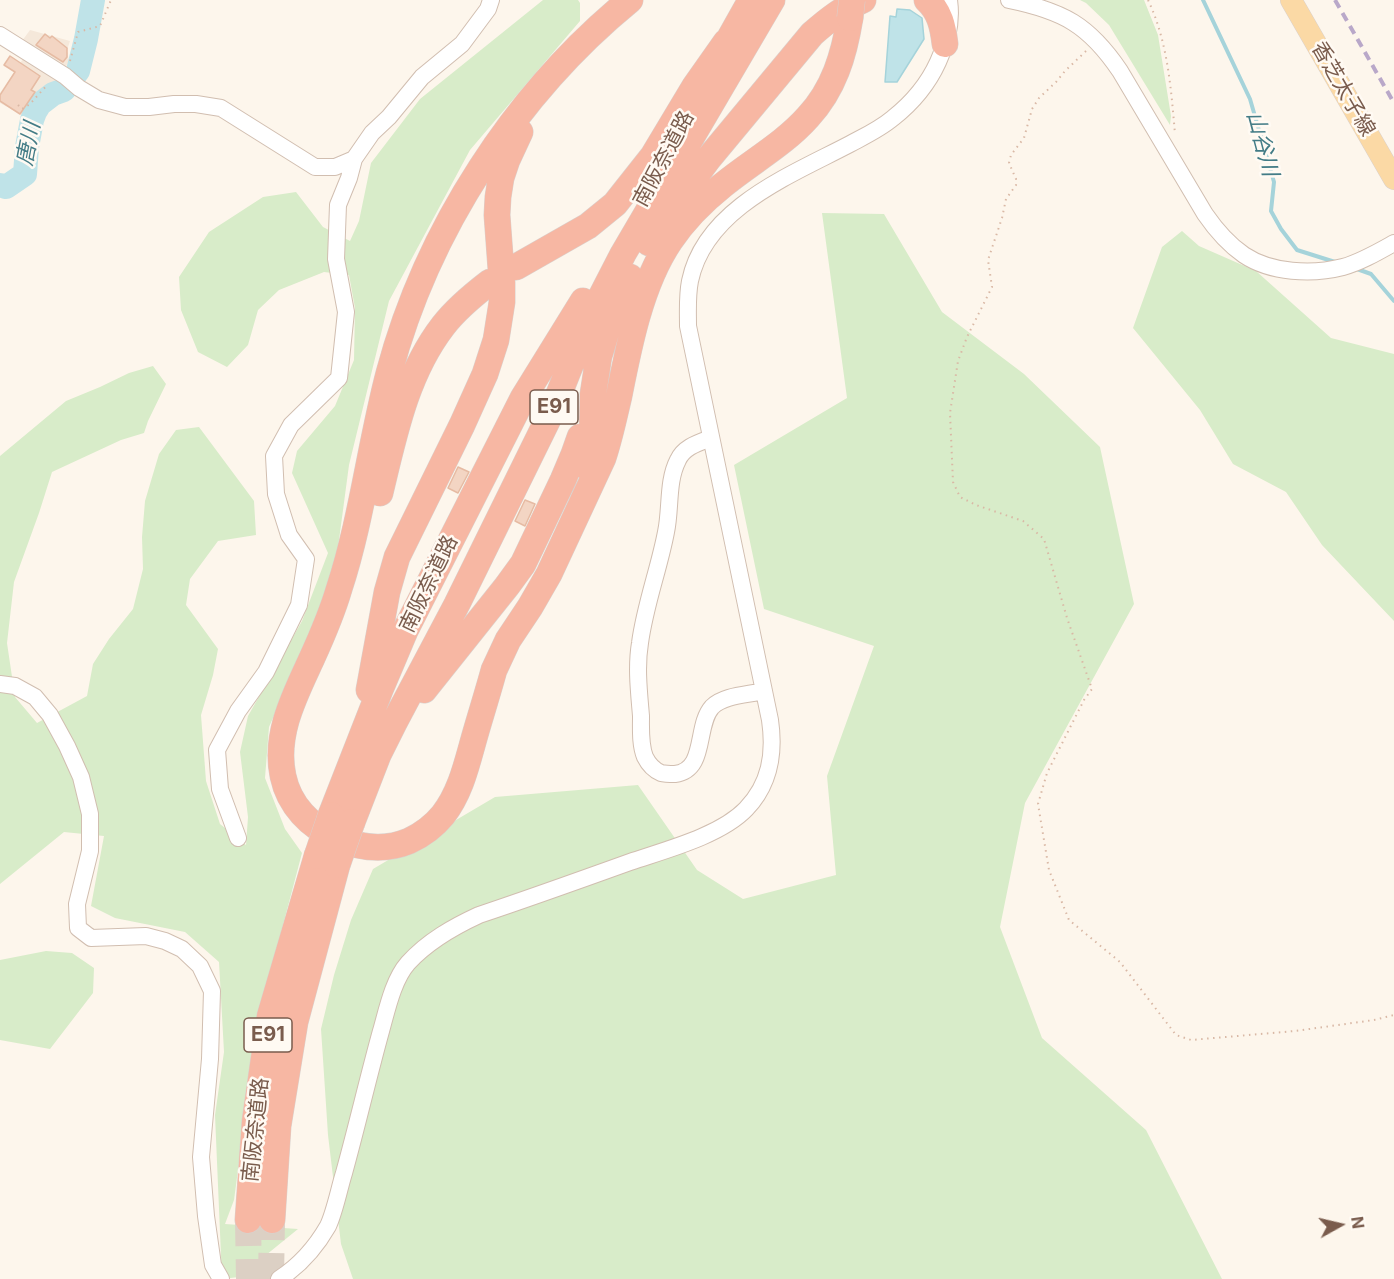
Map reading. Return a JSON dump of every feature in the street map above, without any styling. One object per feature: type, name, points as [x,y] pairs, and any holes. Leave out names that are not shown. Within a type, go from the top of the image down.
[{"type":"highway","points":[[368,751],[403,717],[523,564],[574,454],[600,349],[616,304],[640,257],[702,168],[812,34],[844,8],[855,6],[837,72],[810,116],[787,138],[723,184],[701,203],[670,240],[660,257],[638,317],[609,442],[603,458],[549,574],[500,654],[468,762],[453,799],[432,827],[417,837],[386,847],[357,846],[318,828],[296,806],[283,777],[280,760],[281,744],[291,706],[341,586],[355,536],[381,405],[399,341],[425,274],[444,234],[463,197],[486,161],[532,97],[577,48],[630,0]]},
{"type":"highway","name":"南阪奈道路","points":[[368,751],[394,723],[457,604],[553,409],[591,315],[629,244],[772,0]]},
{"type":"highway","points":[[927,0],[938,14],[945,44]]},
{"type":"highway","points":[[516,267],[588,226],[615,204],[653,156],[695,86],[716,58],[748,6]]},
{"type":"highway","name":"南阪奈道路","points":[[260,1220],[295,1022],[327,860],[368,751],[380,690],[405,632],[523,398],[614,252],[748,6]]},
{"type":"highway","name":"E91","points":[[368,751],[387,592],[397,557],[462,425],[485,374],[496,340],[500,321],[502,283],[497,215],[501,178],[525,123],[610,16]]},
{"type":"highway","points":[[490,282],[444,325],[420,363],[410,384],[353,587],[303,711],[297,744],[299,773],[306,791],[316,806],[336,821],[360,829],[383,830],[409,822],[432,802],[449,775],[489,651],[531,586],[587,465],[592,442],[593,394],[600,349]]},
{"type":"main road","name":"香芝太子線","points":[[1291,0],[1394,179]]},
{"type":"street","points":[[238,838],[220,789],[217,750],[238,711],[266,672],[299,605],[306,559],[289,535],[279,504],[276,494],[274,456],[291,425],[339,378],[346,312],[336,259],[338,205],[354,159],[372,133],[389,117],[422,77],[462,44],[488,9],[491,0]]},
{"type":"street","points":[[279,1279],[307,1256],[328,1224],[391,998],[407,964],[448,930],[479,915],[705,835],[734,820],[755,798],[763,784],[770,762],[773,740],[688,326],[687,302],[690,280],[698,258],[708,241],[722,223],[739,208],[782,180],[877,130],[904,108],[927,82],[945,44],[950,18],[949,0]]},
{"type":"street","points":[[1009,0],[1033,5],[1068,18],[1097,41],[1120,71],[1205,214],[1218,232],[1245,255],[1279,269],[1312,272],[1343,267],[1360,261],[1394,243]]},
{"type":"street","points":[[0,34],[99,100],[125,107],[196,104],[221,108],[315,167],[335,167],[354,159]]},
{"type":"street","points":[[711,438],[686,449],[674,468],[667,529],[641,635],[638,666],[642,739],[645,755],[650,764],[660,772],[683,773],[693,764],[704,721],[712,708],[721,701],[764,692]]},
{"type":"street","points":[[0,684],[15,686],[35,698],[43,706],[67,746],[81,777],[90,814],[90,850],[77,904],[78,928],[91,938],[146,936],[165,941],[182,949],[200,966],[212,991],[210,1059],[201,1157],[213,1265],[221,1279]]},
{"type":"path","points":[[18,105],[22,109],[30,104],[61,73],[78,32],[100,26],[111,0]]},
{"type":"path","points":[[1148,0],[1160,32],[1169,68],[1176,149],[1174,163]]},
{"type":"path","points":[[1097,41],[1039,98],[1032,110],[1024,138],[1011,155],[1009,164],[1016,179],[1016,185],[1006,199],[988,260],[992,287],[958,361],[950,413],[953,482],[960,497],[1023,521],[1044,539],[1066,618],[1092,689],[1084,700],[1047,773],[1038,804],[1049,870],[1069,920],[1120,962],[1176,1035],[1191,1040],[1295,1031],[1394,1015]]},
{"type":"shaded area","points":[[30,30],[70,41],[67,50],[69,62],[65,67],[22,41]]},
{"type":"shaded area","points":[[25,56],[59,79],[55,87],[33,107],[29,119],[0,103],[0,93]]},
{"type":"green space","points":[[543,0],[578,0],[580,21],[470,150],[389,301],[349,465],[335,570],[269,727],[265,778],[285,829],[302,853],[258,1020],[234,1200],[225,1224],[298,1229],[239,1277],[222,1279],[215,1115],[224,1052],[219,962],[185,932],[115,918],[91,906],[104,836],[64,832],[0,884],[0,456],[66,401],[129,373],[153,366],[166,384],[144,433],[121,440],[52,472],[14,582],[7,643],[15,697],[37,723],[87,696],[93,664],[133,609],[143,569],[142,537],[145,501],[159,454],[176,430],[199,427],[254,501],[256,535],[218,541],[190,579],[186,605],[218,649],[201,715],[206,781],[220,824],[246,845],[248,817],[240,752],[248,716],[302,621],[328,553],[292,473],[297,451],[335,406],[354,360],[355,308],[349,275],[324,272],[279,290],[258,310],[248,345],[227,367],[198,352],[181,310],[179,277],[209,232],[263,197],[296,192],[323,227],[350,241],[359,221],[371,163],[420,99]]},
{"type":"green space","points":[[1080,0],[1144,0],[1158,35],[1171,116],[1170,125],[1109,25]]},
{"type":"green space","points":[[822,213],[884,214],[942,312],[1024,374],[1100,447],[1134,604],[1025,803],[1000,927],[1042,1038],[1146,1130],[1222,1279],[353,1279],[341,1244],[328,1135],[321,1029],[351,920],[373,869],[495,797],[638,785],[697,870],[743,899],[836,875],[827,776],[874,646],[764,609],[734,465],[847,398]]},
{"type":"green space","points":[[1182,231],[1199,246],[1256,271],[1331,338],[1394,354],[1394,621],[1322,545],[1286,492],[1233,464],[1200,410],[1133,328],[1162,247]]},
{"type":"green space","points":[[46,951],[72,953],[94,968],[93,993],[50,1049],[0,1040],[0,960]]},
{"type":"water","points":[[897,9],[910,10],[922,18],[924,39],[897,82],[885,82],[890,16],[896,17]]},
{"type":"building","points":[[45,34],[50,38],[52,36],[67,48],[67,57],[63,62],[36,45]]},
{"type":"building","points":[[10,56],[40,76],[31,90],[35,92],[20,114],[0,101],[0,95],[15,72],[4,65]]},
{"type":"building","points":[[458,467],[469,472],[458,493],[448,488]]},
{"type":"building","points":[[525,500],[535,504],[525,526],[515,521]]},
{"type":"waterway","name":"唐川","points":[[0,185],[6,187],[25,174],[27,147],[35,112],[40,104],[53,94],[64,90],[78,71],[93,0]]},
{"type":"waterway","name":"山谷川","points":[[1203,0],[1250,99],[1274,182],[1271,211],[1297,250],[1335,262]]},
{"type":"waterway","name":"山谷川","points":[[1357,269],[1371,274],[1394,301]]},
{"type":"tunnel","points":[[248,1220],[249,1279]]},
{"type":"tunnel","points":[[271,1279],[272,1220]]},
{"type":"railway","points":[[1335,0],[1394,103]]}]
